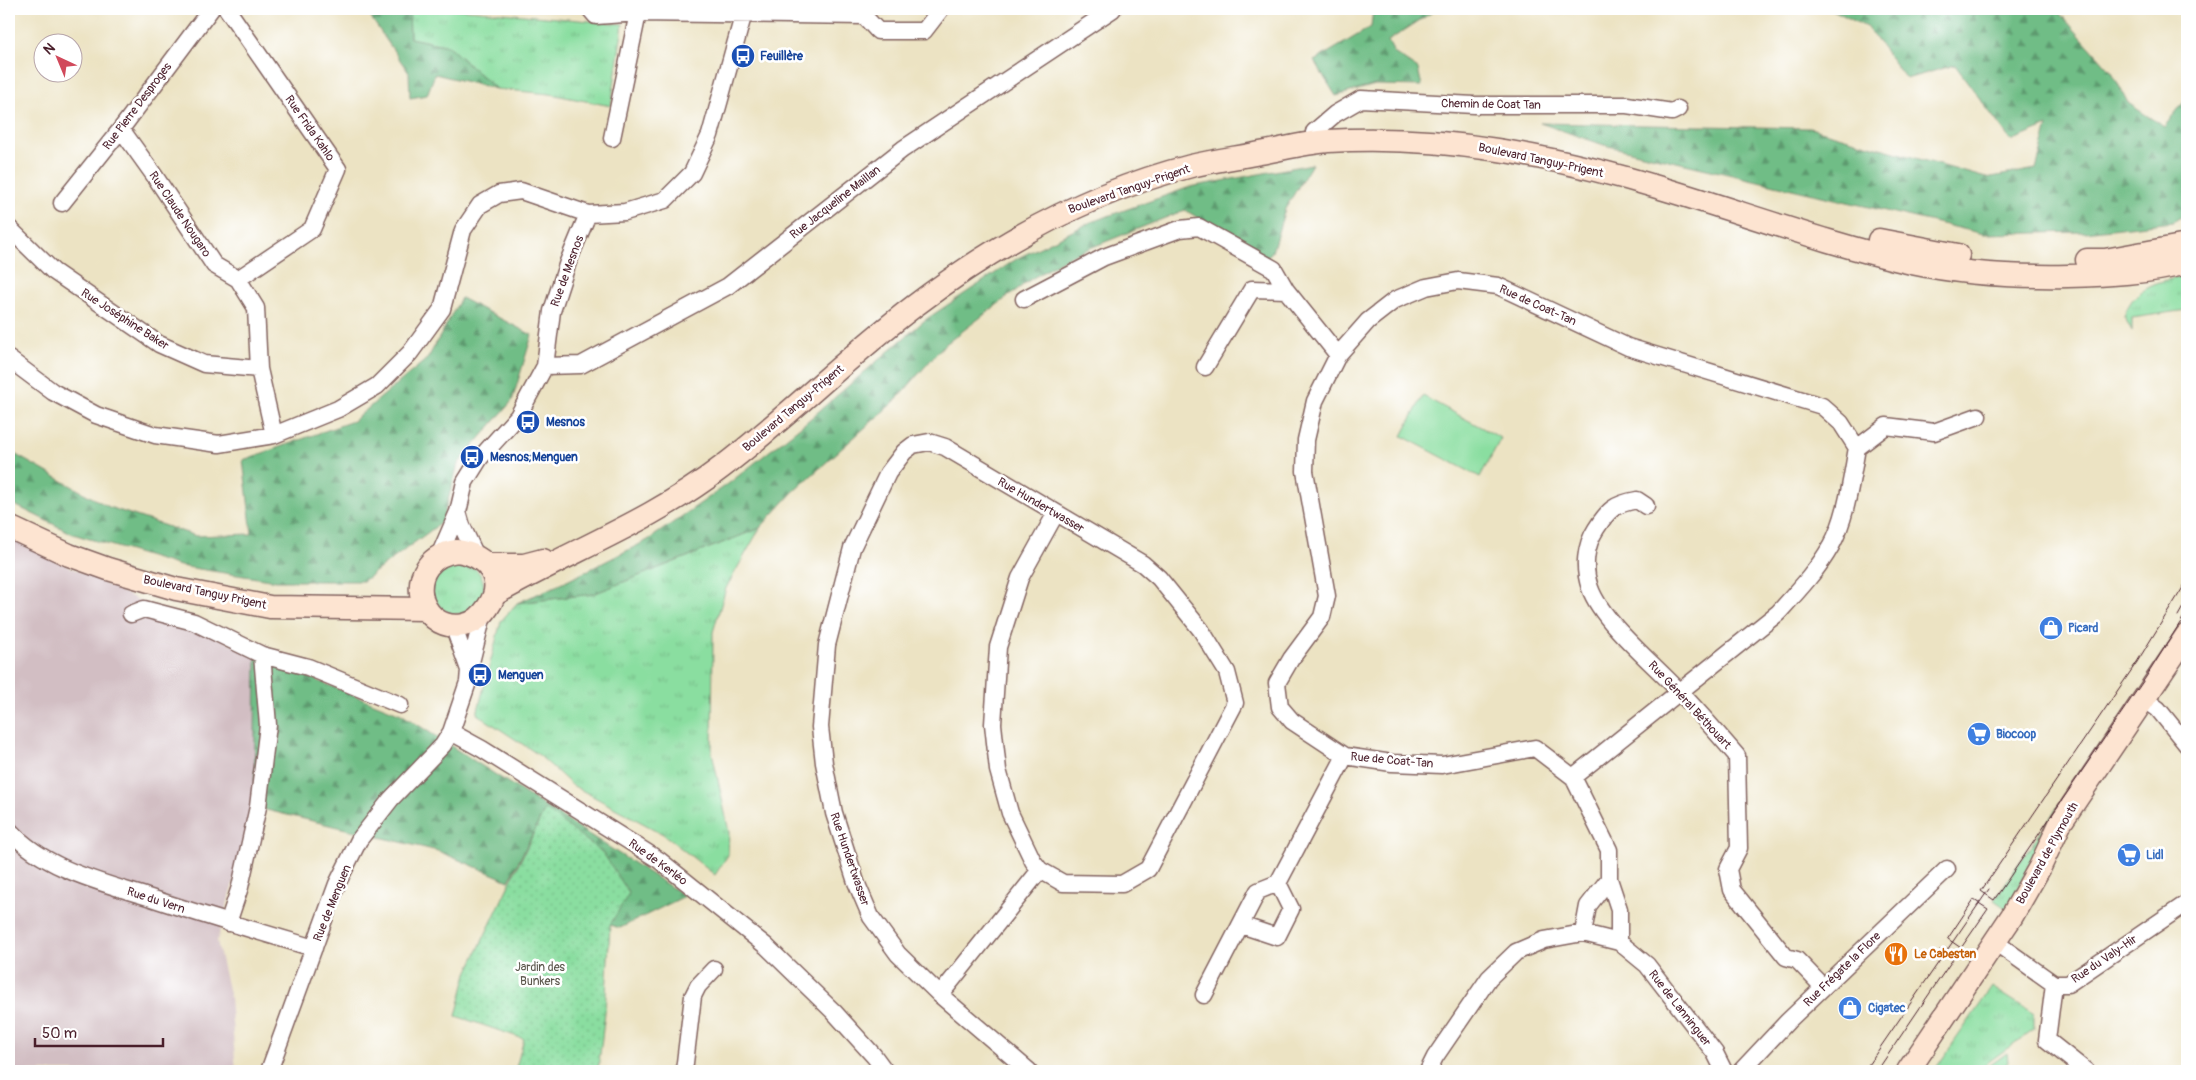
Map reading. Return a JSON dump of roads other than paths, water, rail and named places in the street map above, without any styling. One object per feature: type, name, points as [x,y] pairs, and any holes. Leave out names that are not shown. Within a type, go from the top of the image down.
[{"type":"street","name":"Rue Pierre Desproges","points":[[62,202],[121,130],[211,9]]},
{"type":"street","name":"Rue Frida Kahlo","points":[[227,9],[338,168],[312,229],[238,279]]},
{"type":"street","points":[[590,9],[596,16],[638,13],[745,11],[864,16],[878,31],[924,31],[941,9]]},
{"type":"street","name":"Rue Jacqueline Maillan","points":[[545,366],[581,365],[728,286],[903,149],[1113,9]]},
{"type":"street","points":[[9,359],[53,392],[96,415],[155,435],[219,444],[274,436],[338,410],[377,386],[410,353],[442,309],[463,230],[480,205],[499,194],[521,191],[588,214],[625,212],[665,200],[692,173],[710,135],[745,11]]},
{"type":"street","points":[[612,138],[638,13]]},
{"type":"street","name":"Chemin de Coat Tan","points":[[1310,138],[1335,114],[1362,99],[1474,105],[1627,105],[1672,112],[1678,109]]},
{"type":"street","name":"Rue Claude Nougaro","points":[[121,130],[154,175],[214,265],[238,279],[256,308],[259,370],[274,436]]},
{"type":"street","name":"Boulevard Tanguy-Prigent","points":[[497,593],[527,576],[660,510],[720,469],[909,309],[963,270],[1012,239],[1059,214],[1140,182],[1192,166],[1310,138],[1326,142],[1421,140],[1498,149],[1564,163],[1665,189],[1836,243],[1915,264],[1970,272],[2038,276],[2090,276],[2157,271],[2187,263]]},
{"type":"street","name":"Boulevard Tanguy-Prigent","points":[[1665,189],[1707,197],[1867,237],[1947,254],[2023,262],[2105,260],[2187,245]]},
{"type":"street","name":"Rue de Mesnos","points":[[439,556],[458,512],[465,482],[480,458],[518,416],[545,366],[552,311],[568,262],[588,214]]},
{"type":"street","points":[[1024,299],[1104,257],[1180,229],[1200,227],[1274,269],[1286,290],[1338,355]]},
{"type":"street","name":"Rue Joséphine Baker","points":[[9,228],[53,271],[158,344],[204,364],[259,370]]},
{"type":"street","name":"Rue de Coat-Tan","points":[[1618,942],[1619,909],[1609,879],[1608,850],[1573,777],[1535,748],[1442,765],[1392,763],[1345,756],[1292,721],[1280,707],[1277,683],[1291,659],[1322,617],[1327,596],[1305,471],[1306,440],[1315,401],[1338,355],[1368,321],[1395,300],[1426,287],[1458,281],[1498,286],[1628,348],[1822,406],[1841,423],[1857,448]]},
{"type":"street","points":[[1206,367],[1252,289],[1286,290]]},
{"type":"street","points":[[1573,777],[1778,613],[1807,581],[1831,545],[1845,509],[1857,448],[1886,426],[1934,432],[1978,416]]},
{"type":"street","name":"Rue Hundertwasser","points":[[1029,1071],[940,995],[898,954],[871,917],[856,882],[836,822],[824,763],[820,726],[827,645],[852,548],[888,473],[904,452],[913,445],[929,442],[944,447],[1143,564],[1159,578],[1201,630],[1226,672],[1235,703],[1148,869],[1122,884],[1063,883],[1040,870]]},
{"type":"street","name":"Rue Général Béthouart","points":[[1646,506],[1637,500],[1619,503],[1604,517],[1590,539],[1585,561],[1590,587],[1602,612],[1679,691],[1737,756],[1739,848],[1728,869],[1732,890],[1786,957],[1797,960],[1823,988]]},
{"type":"street","points":[[458,512],[462,526],[482,561],[496,579],[497,593],[483,614],[474,621],[464,625],[453,625],[438,620],[426,609],[422,600],[421,579],[425,570],[439,556],[457,551],[482,561]]},
{"type":"street","points":[[940,995],[1040,870],[1033,861],[1010,813],[998,770],[993,724],[998,647],[1020,578],[1056,513]]},
{"type":"street","name":"Boulevard Tanguy Prigent","points":[[9,527],[69,555],[108,569],[176,589],[270,607],[426,609]]},
{"type":"street","name":"Boulevard Tanguy-Prigent","points":[[482,561],[524,565],[576,553]]},
{"type":"street","points":[[381,608],[421,579]]},
{"type":"street","points":[[131,614],[144,609],[194,622],[262,655],[308,667],[400,705]]},
{"type":"street","points":[[451,732],[468,682],[469,670],[483,614]]},
{"type":"street","points":[[453,625],[469,670]]},
{"type":"street","name":"Boulevard de Plymouth","points":[[1908,1071],[2012,916],[2040,867],[2062,822],[2187,635]]},
{"type":"street","points":[[228,923],[240,887],[258,807],[268,724],[262,655]]},
{"type":"street","points":[[2144,699],[2158,709],[2187,745]]},
{"type":"street","name":"Rue de Menguen","points":[[269,1071],[337,884],[360,840],[391,799],[443,745],[451,732]]},
{"type":"street","name":"Rue de Kerléo","points":[[451,732],[506,763],[659,860],[766,946],[834,1012],[885,1071]]},
{"type":"street","points":[[1204,995],[1258,891],[1278,883],[1345,756]]},
{"type":"street","name":"Rue du Vern","points":[[9,830],[33,850],[68,872],[314,948]]},
{"type":"street","name":"Rue Frégate la Flore","points":[[1740,1071],[1788,1021],[1947,869]]},
{"type":"street","points":[[1583,933],[1588,906],[1609,879]]},
{"type":"street","points":[[1241,926],[1277,937],[1292,909],[1278,883]]},
{"type":"street","name":"Rue du Valy-Hir","points":[[1995,942],[2054,984],[2068,984],[2187,903]]},
{"type":"street","name":"Rue de Lanninguer","points":[[1428,1071],[1435,1057],[1489,978],[1516,952],[1544,940],[1583,933],[1618,942],[1647,964],[1715,1054],[1724,1071]]},
{"type":"street","points":[[684,1071],[692,996],[698,986],[714,969]]},
{"type":"street","points":[[2054,984],[2046,1040],[2086,1071]]},
{"type":"tram line","points":[[2187,581],[2137,662],[1981,891],[1994,900],[2146,677],[2187,612]]},
{"type":"tram line","points":[[2178,616],[2187,600]]},
{"type":"tram line","points":[[1864,1071],[1989,889]]},
{"type":"tram line","points":[[1974,900],[1988,909],[1961,948],[1948,939],[1974,900]]},
{"type":"tram line","points":[[1877,1071],[1953,959],[1940,950]]},
{"type":"place","name":"Feuillère","points":[[743,56]]},
{"type":"place","name":"Mesnos","points":[[528,422]]},
{"type":"place","name":"Mesnos;Menguen","points":[[472,457]]},
{"type":"place","name":"Picard","points":[[2051,628]]},
{"type":"place","name":"Menguen","points":[[480,675]]},
{"type":"place","name":"Biocoop","points":[[1979,734]]},
{"type":"place","name":"Lidl","points":[[2129,855]]},
{"type":"place","name":"Le Cabestan","points":[[1896,954]]},
{"type":"place","name":"Cigatec","points":[[1850,1008]]},
{"type":"park label","name":"Jardin des Bunkers","points":[[540,974]]}]
